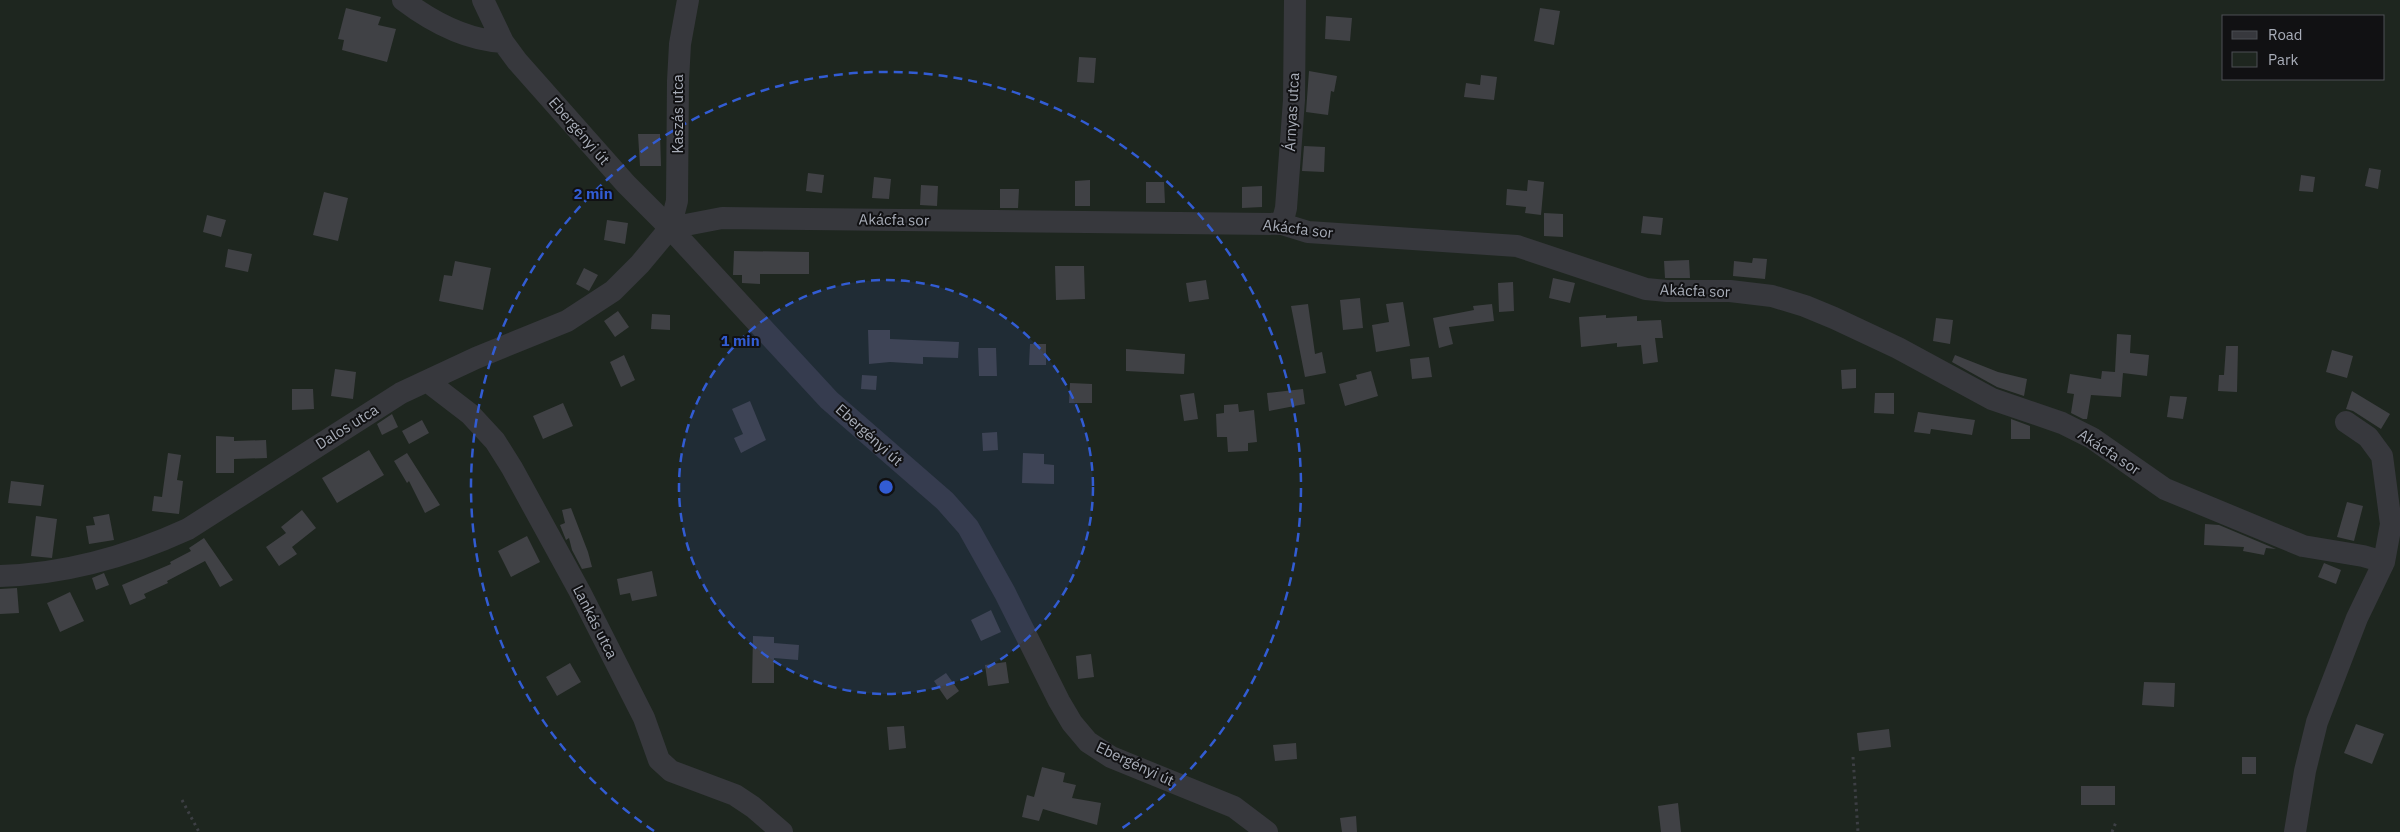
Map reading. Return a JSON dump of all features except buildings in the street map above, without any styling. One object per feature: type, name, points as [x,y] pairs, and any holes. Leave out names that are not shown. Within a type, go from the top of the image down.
[{"type":"street","points":[[402,0],[415,10],[466,36],[478,40],[503,42]]},
{"type":"street","name":"Ebergényi út","points":[[483,0],[503,42],[517,62],[588,143],[670,228],[829,400],[945,500],[968,527],[1005,593],[1059,701],[1072,723],[1088,742],[1111,756],[1234,807],[1267,832]]},
{"type":"street","name":"Kaszás utca","points":[[670,228],[677,201],[680,44],[688,0]]},
{"type":"street","name":"Árnyas utca","points":[[1282,224],[1286,208],[1294,100],[1295,0]]},
{"type":"street","name":"Akácfa sor","points":[[670,228],[722,218],[1282,224],[1308,232],[1517,246],[1646,289],[1668,292],[1730,291],[1772,296],[1805,306],[1898,348],[1992,399],[2062,422],[2085,434],[2165,489],[2303,546],[2363,556],[2384,562]]},
{"type":"street","name":"Dalos utca","points":[[0,576],[54,570],[112,557],[150,546],[188,529],[401,393],[476,358],[567,321],[614,291],[670,228]]},
{"type":"street","name":"Lankás utca","points":[[428,380],[470,414],[495,441],[512,468],[580,592],[644,718],[659,760],[679,774],[735,795],[753,807],[782,832]]},
{"type":"street","points":[[2295,832],[2305,771],[2317,722],[2357,618],[2384,562],[2391,524],[2382,456],[2368,437],[2346,422]]},
{"type":"path","points":[[1853,756],[1858,832]]},
{"type":"path","points":[[182,800],[199,832]]},
{"type":"path","points":[[2112,832],[2116,822]]},
{"type":"green space","points":[[0,0],[2400,0],[2400,832],[0,832]]}]
